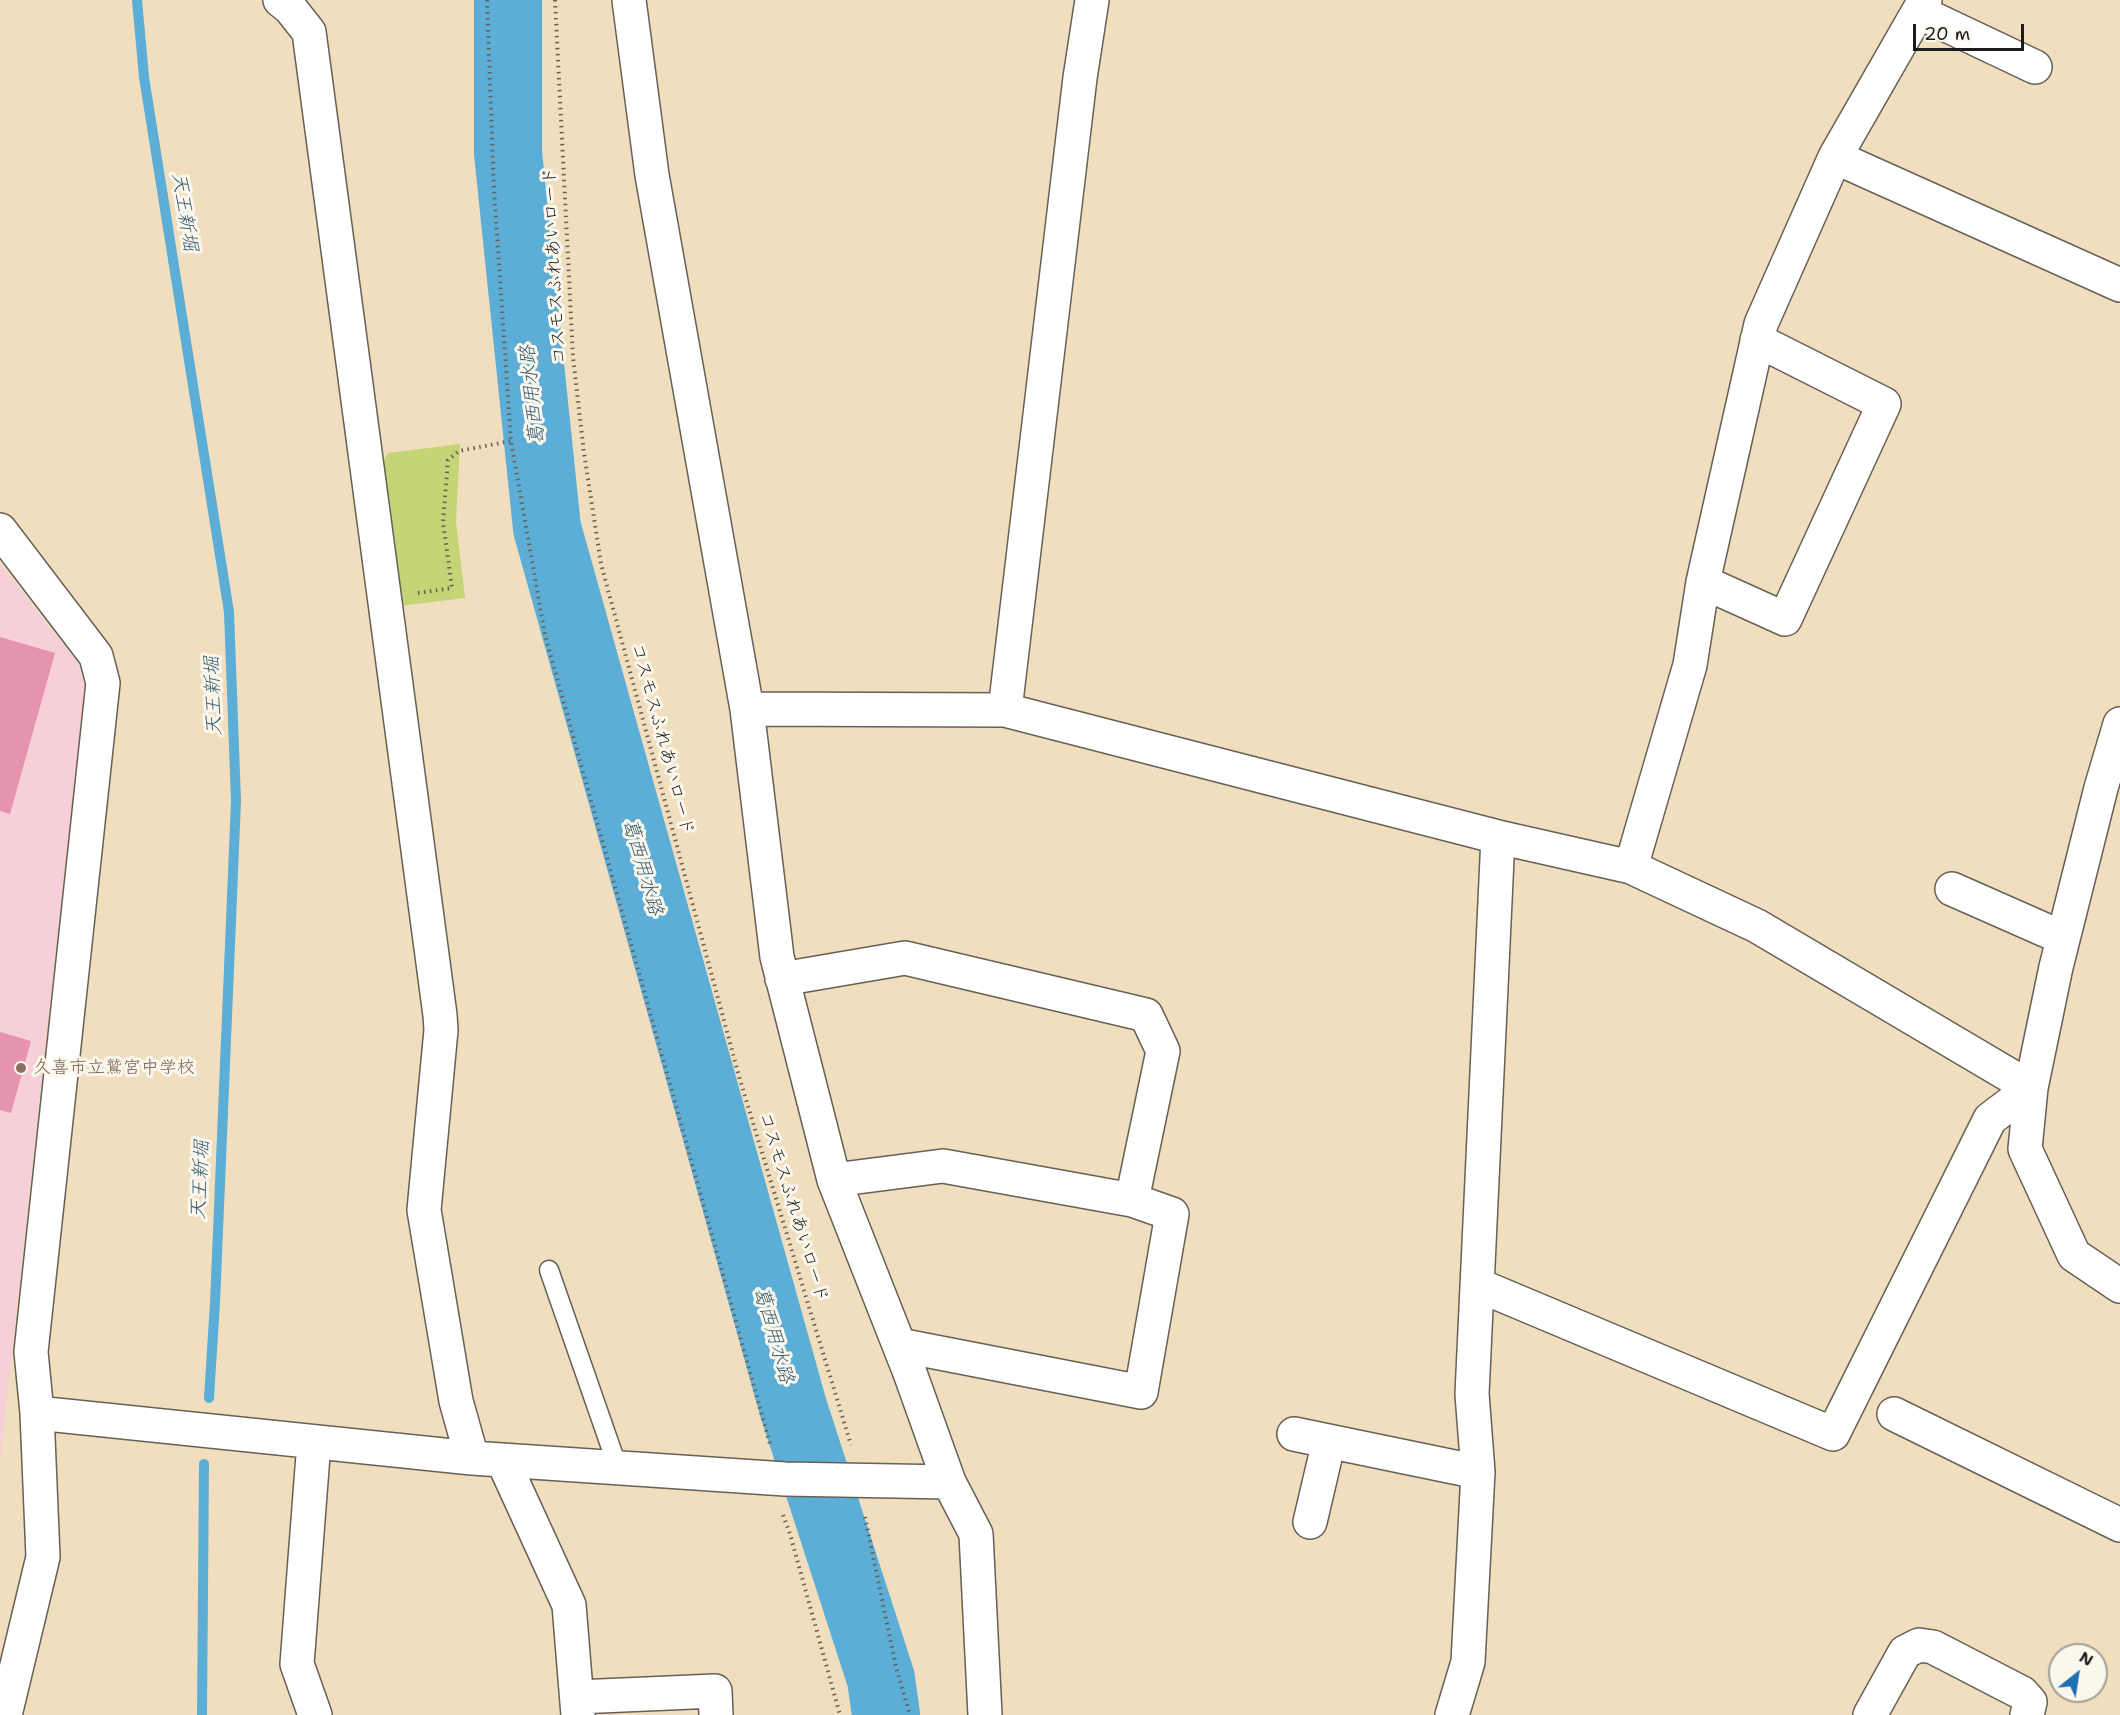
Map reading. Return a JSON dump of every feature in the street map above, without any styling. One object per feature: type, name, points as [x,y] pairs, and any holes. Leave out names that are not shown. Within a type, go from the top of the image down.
[{"type":"street","points":[[280,0],[290,8],[309,32],[440,1015],[441,1030],[424,1210],[456,1401],[569,1605],[577,1706],[715,1691],[716,1715]]},
{"type":"street","points":[[629,0],[652,175],[747,709],[777,957],[834,1180],[899,1345],[949,1482],[976,1534],[985,1715]]},
{"type":"street","points":[[1005,710],[1080,78],[1092,0]]},
{"type":"street","points":[[1631,867],[1690,665],[1703,582],[1756,340],[1835,157],[1922,6],[2035,68]]},
{"type":"street","points":[[1835,157],[2120,285]]},
{"type":"street","points":[[1703,582],[1785,619],[1884,404],[1756,340]]},
{"type":"street","points":[[0,530],[96,656],[103,683],[31,1352],[37,1413],[44,1557],[5,1715]]},
{"type":"street","points":[[747,709],[1005,710],[1498,837],[1631,867],[1757,926],[2031,1088]]},
{"type":"street","points":[[2120,724],[2063,938],[2031,1088],[2025,1149],[2074,1255],[2120,1286]]},
{"type":"street","points":[[1452,1715],[1468,1662],[1478,1472],[1472,1394],[1498,837]]},
{"type":"street","points":[[1952,889],[2063,938]]},
{"type":"street","points":[[782,979],[905,958],[1146,1015],[1163,1051],[1132,1200]]},
{"type":"street","points":[[1478,1285],[1833,1434],[1990,1119],[2031,1088]]},
{"type":"street","points":[[834,1180],[943,1166],[1132,1200],[1172,1214],[1141,1392],[899,1345]]},
{"type":"street","points":[[37,1413],[487,1459],[618,1468],[846,1467],[949,1482]]},
{"type":"street","points":[[1894,1414],[2120,1525]]},
{"type":"street","points":[[1294,1434],[1478,1472]]},
{"type":"street","points":[[1310,1522],[1329,1441]]},
{"type":"street","points":[[314,1442],[297,1664],[315,1715]]},
{"type":"street","points":[[1870,1715],[1905,1652],[1918,1645],[1933,1647],[2022,1693],[2030,1702],[2027,1715]]},
{"type":"lane","points":[[549,1270],[618,1468]]},
{"type":"path","points":[[487,0],[494,190],[511,441],[545,635],[777,1466]]},
{"type":"path","name":"コスモスふれあいロード","points":[[555,0],[573,357],[584,453],[601,564],[846,1467]]},
{"type":"path","points":[[384,599],[452,588],[443,522],[448,460],[459,452],[511,441]]},
{"type":"path","points":[[866,1511],[865,1523],[894,1656],[910,1715]]},
{"type":"path","points":[[781,1512],[790,1534],[840,1715]]},
{"type":"shaded area","name":"久喜市立鷲宮中学校","points":[[0,563],[86,674],[0,1462]]},
{"type":"green space","points":[[460,444],[456,522],[465,598],[400,606],[382,464],[388,453]]},
{"type":"building","points":[[0,637],[55,653],[10,814],[0,811]]},
{"type":"building","points":[[0,1032],[31,1041],[11,1113],[0,1110]]},
{"type":"waterway","name":"天王新堀","points":[[137,0],[144,77],[229,612],[236,801],[209,1398]]},
{"type":"waterway","name":"葛西用水路","points":[[508,0],[508,153],[547,528],[793,1407],[881,1679],[886,1715]]},
{"type":"waterway","name":"天王新堀","points":[[202,1715],[204,1464]]},
{"type":"place","name":"久喜市立鷲宮中学校","points":[[21,1068]]}]
